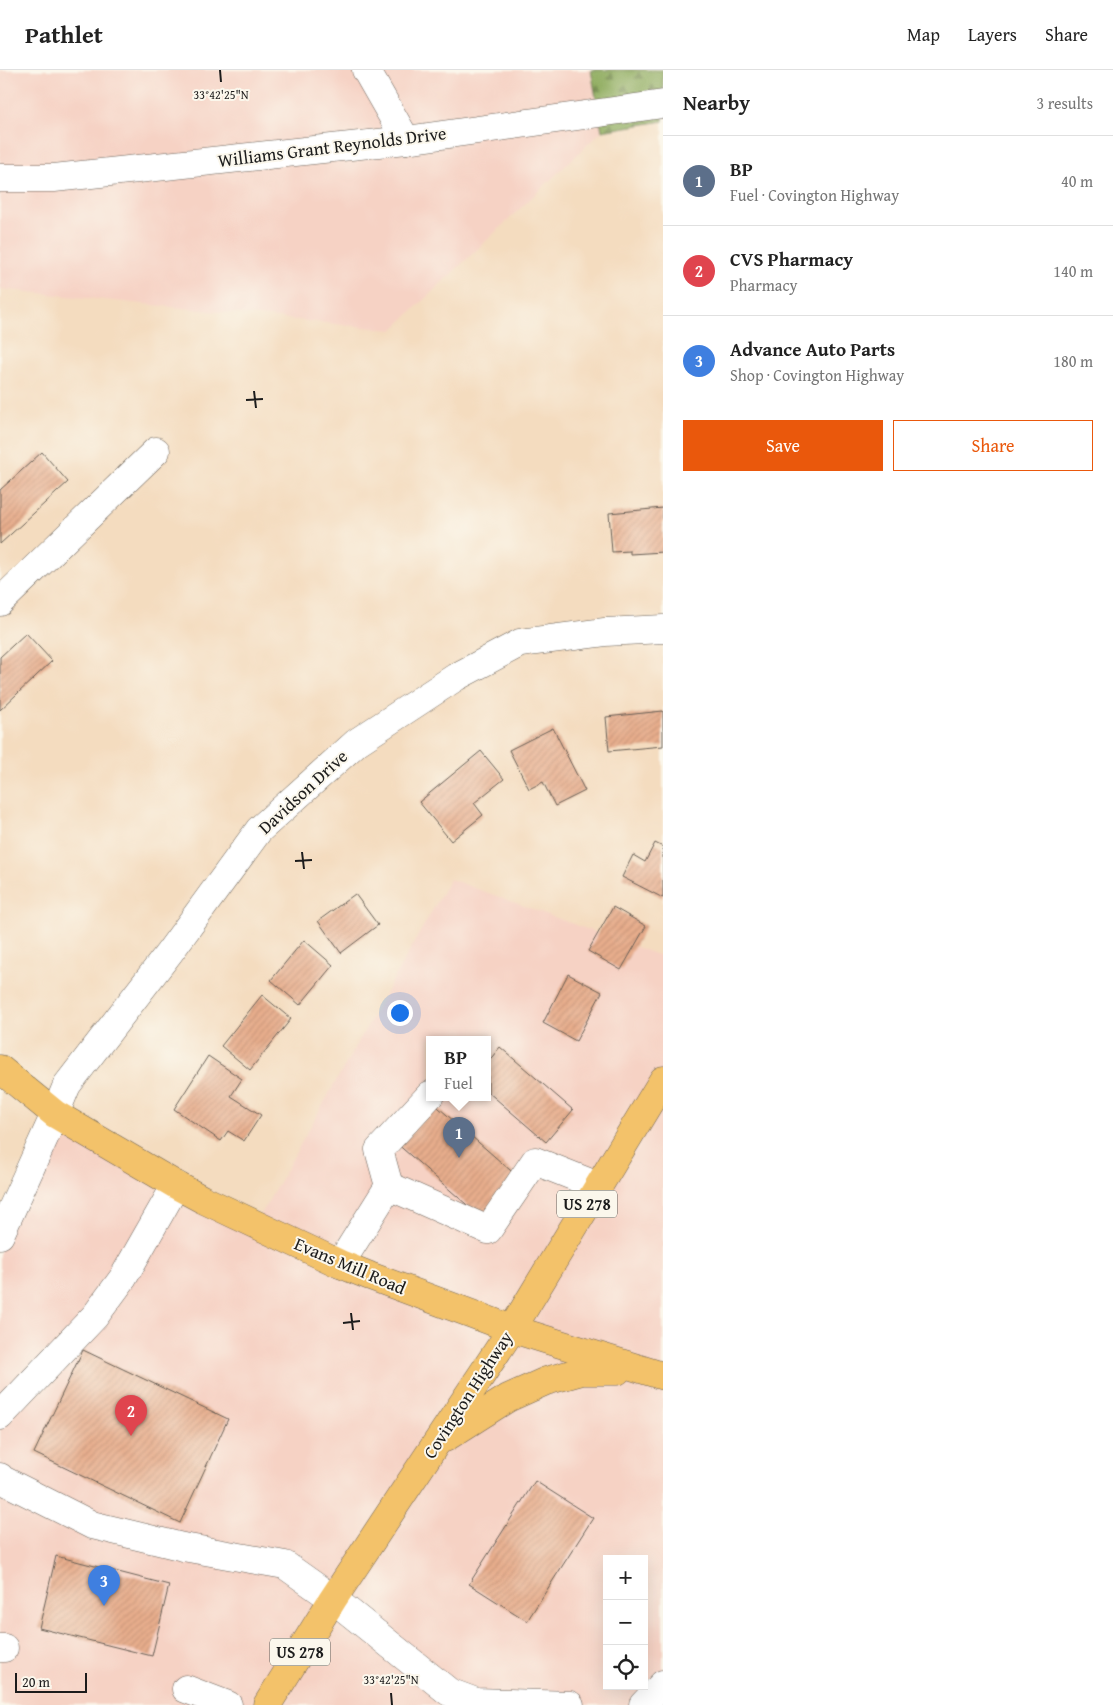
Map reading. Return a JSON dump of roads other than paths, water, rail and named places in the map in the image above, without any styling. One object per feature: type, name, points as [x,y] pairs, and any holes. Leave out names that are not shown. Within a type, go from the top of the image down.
[{"type":"main road","name":"Evans Mill Road","points":[[0,1069],[55,1114],[176,1185],[340,1264],[512,1329],[653,1374]]},
{"type":"main road","name":"Covington Highway","points":[[266,1705],[333,1599],[512,1329],[663,1080]]},
{"type":"main road","points":[[437,1443],[508,1398],[546,1381],[582,1371],[653,1374]]},
{"type":"street","points":[[366,70],[406,140]]},
{"type":"street","name":"Williams Grant Reynolds Drive","points":[[0,178],[54,178],[406,140],[663,104]]},
{"type":"street","points":[[0,602],[156,451]]},
{"type":"street","name":"Davidson Drive","points":[[0,1235],[67,1086],[169,953],[259,830],[357,742],[456,677],[520,643],[605,632],[663,629]]},
{"type":"street","points":[[340,1264],[388,1186],[379,1150],[426,1099]]},
{"type":"street","points":[[388,1186],[488,1230],[535,1161],[598,1186]]},
{"type":"street","points":[[0,1416],[96,1316],[123,1278],[176,1185]]},
{"type":"street","points":[[0,1477],[92,1525],[183,1548],[285,1565],[333,1599],[449,1692],[476,1702],[494,1704],[570,1705]]},
{"type":"street","points":[[643,1705],[663,1684]]},
{"type":"street","points":[[186,1689],[228,1705]]},
{"type":"place","name":"BP","points":[[459,1158]]},
{"type":"place","name":"CVS Pharmacy","points":[[131,1436]]},
{"type":"place","name":"Advance Auto Parts","points":[[104,1606]]}]
